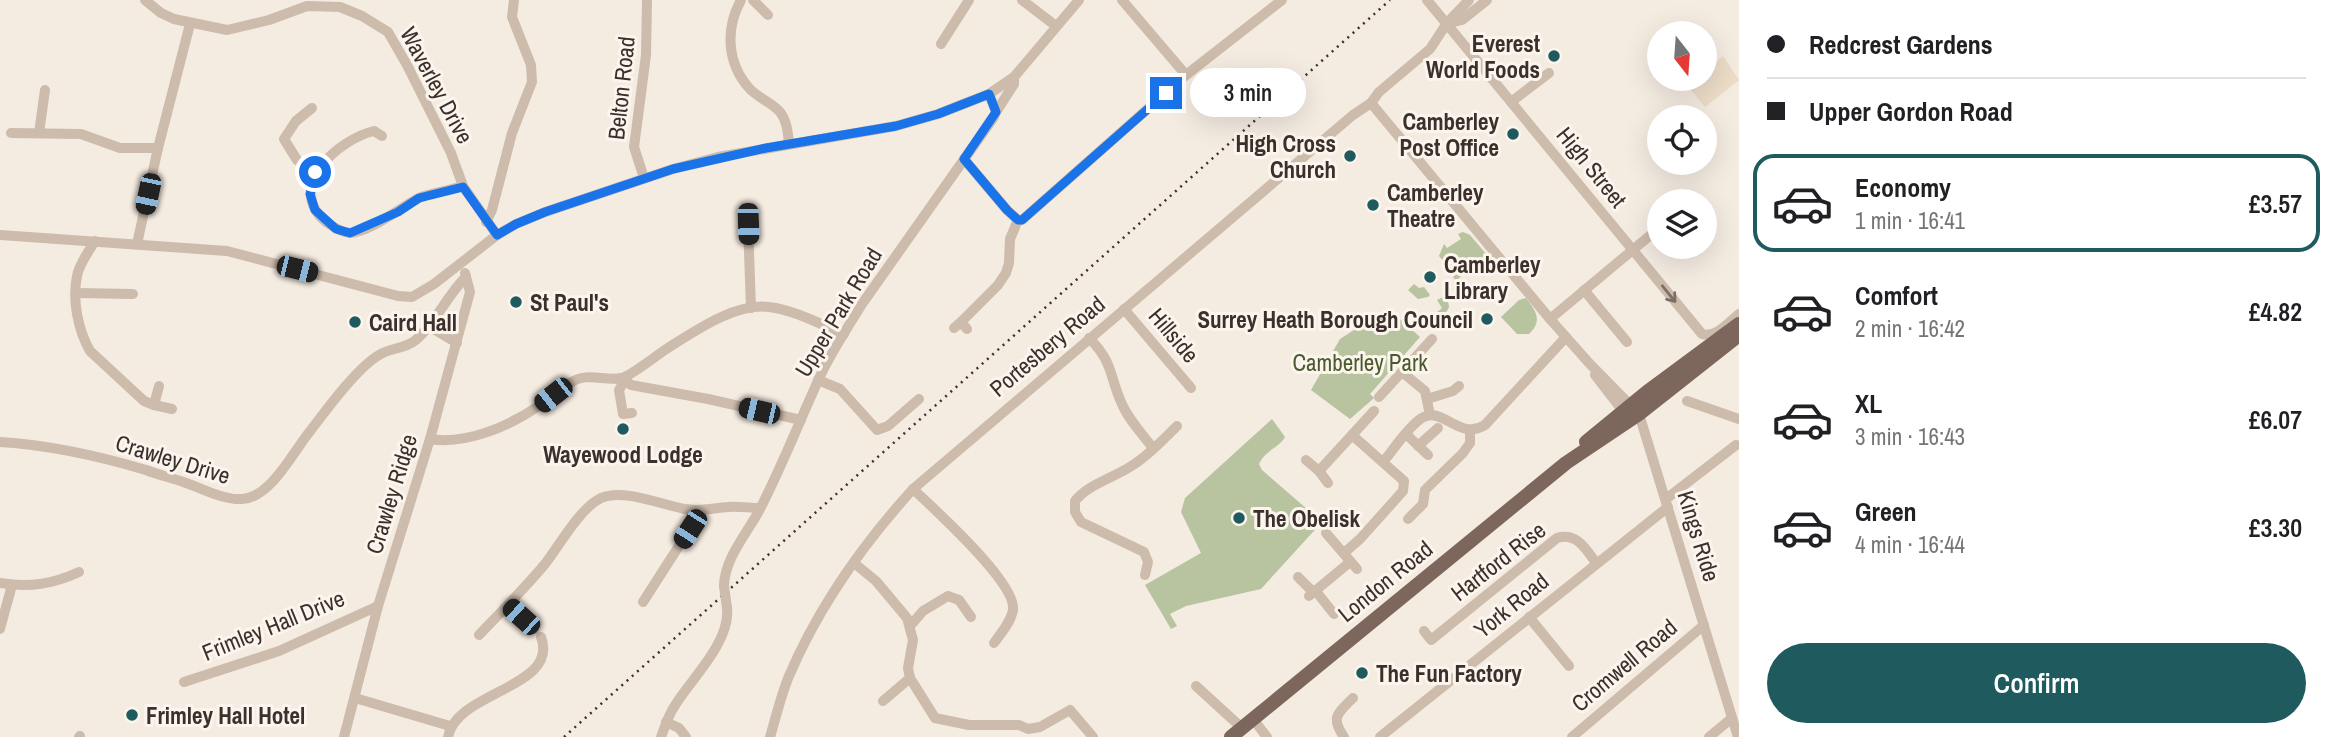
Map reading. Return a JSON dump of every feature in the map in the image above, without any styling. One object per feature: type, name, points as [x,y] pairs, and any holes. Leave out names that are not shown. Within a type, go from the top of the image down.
[{"type":"main road","name":"London Road","points":[[1242,728],[1569,461],[1591,448],[1739,324]]},
{"type":"main road","name":"London Road","points":[[1631,412],[1739,335]]},
{"type":"street","points":[[486,222],[492,211],[512,133],[532,82],[531,65],[512,17],[513,0]]},
{"type":"street","name":"Belton Road","points":[[644,178],[634,147],[646,55],[648,0]]},
{"type":"street","points":[[741,0],[736,10],[729,44],[737,68],[750,88],[781,113],[787,126],[789,144]]},
{"type":"street","points":[[753,0],[767,10]]},
{"type":"street","points":[[942,44],[969,0]]},
{"type":"street","points":[[1022,0],[1056,26]]},
{"type":"street","name":"Upper Park Road","points":[[666,722],[720,641],[728,618],[724,586],[726,572],[760,508],[818,380],[844,334],[996,112],[1014,84],[1014,77],[1079,0]]},
{"type":"street","points":[[1122,0],[1186,75]]},
{"type":"street","points":[[961,326],[1006,274],[1010,239],[1018,220],[1027,216],[1186,75],[1282,0]]},
{"type":"street","name":"High Street","points":[[1427,0],[1702,334],[1707,336],[1716,333],[1739,314]]},
{"type":"street","name":"Portesbery Road","points":[[770,737],[788,677],[812,627],[853,563],[913,489],[1088,338],[1353,115],[1371,103],[1379,92],[1430,49],[1447,23],[1469,0]]},
{"type":"street","points":[[1447,23],[1462,20],[1487,0]]},
{"type":"street","name":"Waverley Drive","points":[[147,1],[167,16],[190,24],[227,30],[269,20],[307,6],[342,3],[388,32],[451,153],[463,187],[497,235]]},
{"type":"street","points":[[137,244],[190,24]]},
{"type":"street","points":[[1511,102],[1549,73]]},
{"type":"street","points":[[0,235],[226,251],[398,296],[412,297],[434,285],[497,235],[545,212],[644,178],[719,158],[905,124],[989,94],[1014,77]]},
{"type":"street","points":[[39,133],[45,90]]},
{"type":"street","points":[[989,94],[996,112]]},
{"type":"street","name":"Kings Ride","points":[[1371,103],[1589,363],[1599,381],[1644,428],[1738,736]]},
{"type":"street","points":[[312,108],[296,121],[284,139],[297,160],[315,172]]},
{"type":"street","points":[[382,136],[374,131],[360,134],[315,172],[310,194],[315,210],[336,229],[350,233],[398,212],[419,198],[463,187]]},
{"type":"street","points":[[11,132],[81,134],[120,148],[158,148]]},
{"type":"street","points":[[964,159],[1018,220]]},
{"type":"street","points":[[748,224],[751,308]]},
{"type":"street","points":[[1550,319],[1647,238]]},
{"type":"street","points":[[95,241],[76,275],[75,305],[81,332],[90,351],[144,401],[172,409]]},
{"type":"street","points":[[459,266],[467,277]]},
{"type":"street","name":"Crawley Drive","points":[[0,442],[29,444],[126,464],[231,499],[253,498],[276,477],[311,429],[362,370],[383,353],[414,342],[430,327],[453,290],[467,277]]},
{"type":"street","name":"Crawley Ridge","points":[[344,737],[378,606],[457,344],[470,292],[467,277]]},
{"type":"street","points":[[1584,290],[1628,342]]},
{"type":"street","points":[[77,293],[133,294]]},
{"type":"street","points":[[632,413],[623,414],[619,390],[623,379],[717,320],[751,308],[768,306],[844,334]]},
{"type":"street","name":"Hillside","points":[[1124,309],[1191,388]]},
{"type":"street","points":[[430,327],[457,344]]},
{"type":"street","points":[[1383,462],[1420,419],[1430,415],[1444,418],[1470,431],[1485,425],[1566,337]]},
{"type":"street","points":[[1088,338],[1102,351],[1110,365],[1123,407],[1153,448]]},
{"type":"street","points":[[1378,397],[1432,339]]},
{"type":"street","points":[[1402,372],[1425,391],[1430,415]]},
{"type":"street","points":[[430,439],[449,441],[467,438],[495,428],[538,406],[572,381],[584,377],[623,379],[631,385],[708,399],[801,421]]},
{"type":"street","points":[[818,380],[841,389],[877,430],[888,426],[919,399]]},
{"type":"street","points":[[153,405],[159,386]]},
{"type":"street","points":[[1427,399],[1453,391],[1459,386]]},
{"type":"street","points":[[1687,401],[1739,419]]},
{"type":"street","points":[[1319,471],[1374,411]]},
{"type":"street","points":[[1145,575],[1148,562],[1144,552],[1081,522],[1074,508],[1075,500],[1088,488],[1135,465],[1177,426]]},
{"type":"street","points":[[1418,446],[1437,428]]},
{"type":"street","points":[[1408,519],[1423,504],[1425,490],[1463,453],[1470,443],[1470,431]]},
{"type":"street","points":[[1313,592],[1350,561],[1360,539],[1403,491],[1404,481],[1352,435]]},
{"type":"street","points":[[1406,435],[1428,456]]},
{"type":"street","name":"York Road","points":[[1380,737],[1596,563],[1736,445]]},
{"type":"street","points":[[1307,460],[1328,483]]},
{"type":"street","points":[[913,489],[977,551],[1002,581],[1012,598],[1013,609],[1007,624],[994,643]]},
{"type":"street","points":[[479,635],[544,565],[583,514],[600,498],[612,495],[656,501],[686,510],[730,506],[760,508]]},
{"type":"street","points":[[643,602],[702,510]]},
{"type":"street","points":[[1326,533],[1350,561]]},
{"type":"street","name":"Hartford Rise","points":[[1424,631],[1431,640],[1557,538],[1571,537],[1580,541],[1596,563]]},
{"type":"street","points":[[853,563],[876,581],[899,607],[910,626],[910,678],[935,718],[969,725],[1019,725],[1028,729],[1040,727],[1070,710],[1093,737]]},
{"type":"street","points":[[0,583],[12,586],[40,585],[79,572]]},
{"type":"street","points":[[1298,577],[1334,614]]},
{"type":"street","points":[[0,629],[12,586]]},
{"type":"street","points":[[910,626],[923,611],[948,596],[959,600],[971,617]]},
{"type":"street","points":[[355,698],[449,732],[484,698],[523,680],[536,668],[543,656],[537,633],[508,605]]},
{"type":"street","name":"Frimley Hall Drive","points":[[184,682],[279,651],[378,606]]},
{"type":"street","points":[[1529,617],[1569,666]]},
{"type":"street","name":"Cromwell Road","points":[[1572,737],[1704,625]]},
{"type":"street","points":[[883,701],[910,678]]},
{"type":"street","points":[[1196,686],[1242,728],[1266,737]]},
{"type":"street","points":[[1344,737],[1336,719],[1338,712],[1353,698]]},
{"type":"street","points":[[1709,737],[1732,718]]},
{"type":"street","points":[[661,737],[666,722],[679,728],[686,737]]},
{"type":"green space","points":[[1463,232],[1470,235],[1487,255],[1481,259],[1444,262],[1439,256],[1444,244],[1447,248],[1461,239],[1458,234]]},
{"type":"green space","points":[[1475,263],[1456,281],[1453,277],[1455,275],[1446,264]]},
{"type":"green space","points":[[1414,284],[1419,288],[1424,287],[1430,295],[1418,299],[1408,290]]},
{"type":"green space","points":[[1447,295],[1447,311],[1427,324],[1426,321],[1442,308],[1437,300]]},
{"type":"green space","points":[[1526,298],[1535,312],[1536,325],[1529,334],[1517,334],[1501,317],[1519,300]]},
{"type":"green space","name":"Camberley Park","points":[[1388,308],[1420,337],[1370,394],[1374,398],[1350,419],[1311,390],[1340,339]]},
{"type":"green space","points":[[1272,419],[1285,437],[1259,464],[1262,470],[1322,522],[1261,589],[1186,606],[1170,614],[1177,626],[1171,629],[1145,585],[1201,553],[1181,512],[1185,498]]},
{"type":"shaded area","points":[[1723,56],[1739,80],[1708,105],[1703,105],[1692,91],[1717,91],[1717,61]]},
{"type":"railway","points":[[564,737],[1390,0]]},
{"type":"place","name":"Everest World Foods","points":[[1554,56]]},
{"type":"place","name":"Camberley Post Office","points":[[1513,134]]},
{"type":"place","name":"High Cross Church","points":[[1350,156]]},
{"type":"place","name":"Camberley Theatre","points":[[1373,205]]},
{"type":"place","name":"Camberley Library","points":[[1430,277]]},
{"type":"place","name":"St Paul's","points":[[516,302]]},
{"type":"place","name":"Surrey Heath Borough Council","points":[[1487,319]]},
{"type":"place","name":"Caird Hall","points":[[355,322]]},
{"type":"place","name":"Wayewood Lodge","points":[[623,429]]},
{"type":"place","name":"The Obelisk","points":[[1239,518]]},
{"type":"place","name":"The Fun Factory","points":[[1362,673]]},
{"type":"place","name":"Frimley Hall Hotel","points":[[132,715]]},
{"type":"route","points":[[315,172],[310,194],[315,210],[336,229],[350,233],[398,212],[419,198],[463,187],[497,235],[545,212],[673,169],[766,148],[896,126],[938,114],[989,94],[996,112],[964,159],[1007,210],[1018,220],[1022,220],[1166,93]]}]
